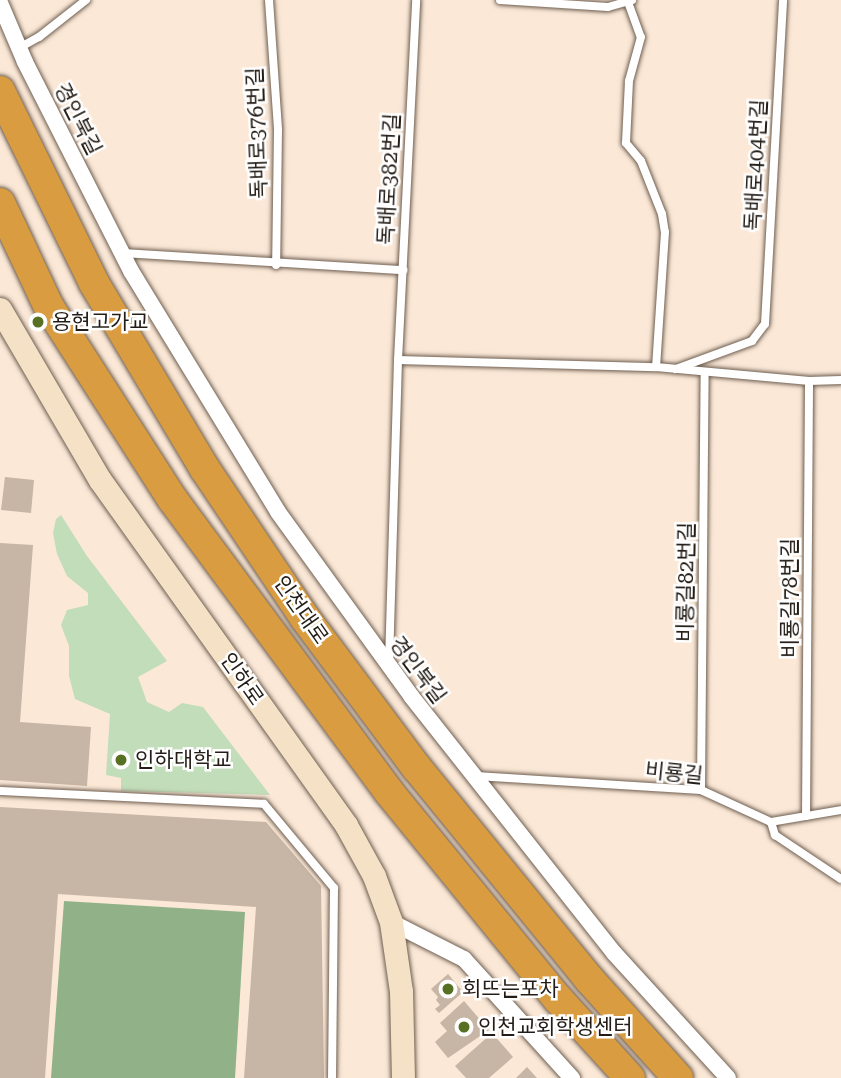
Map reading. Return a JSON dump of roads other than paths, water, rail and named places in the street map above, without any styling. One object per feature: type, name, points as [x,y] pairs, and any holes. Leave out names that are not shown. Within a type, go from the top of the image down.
[{"type":"highway","name":"인천대로","points":[[0,91],[94,283],[205,469],[305,618],[442,800],[589,979],[678,1078]]},
{"type":"highway","name":"인천대로","points":[[0,203],[49,307],[173,500],[390,792],[558,999],[631,1078]]},
{"type":"main road","name":"인하로","points":[[0,309],[100,480],[346,825],[374,876],[391,922],[401,991],[403,1078]]},
{"type":"street","name":"경인북길","points":[[0,3],[19,48],[122,253],[278,512],[389,666],[614,953],[727,1078]]},
{"type":"street","points":[[391,922],[464,959],[572,1078]]},
{"type":"lane","points":[[19,48],[39,37],[86,0]]},
{"type":"lane","name":"독배로376번길","points":[[269,0],[278,130],[276,265]]},
{"type":"lane","name":"독배로382번길","points":[[389,666],[398,360],[416,0]]},
{"type":"lane","points":[[500,0],[608,7],[630,1],[641,37],[629,81],[626,142],[641,160],[662,214],[665,232],[656,367]]},
{"type":"lane","name":"독배로404번길","points":[[676,369],[752,341],[765,324],[783,0]]},
{"type":"lane","points":[[122,253],[276,265],[402,270]]},
{"type":"lane","points":[[398,360],[574,367],[656,367],[809,381],[841,380]]},
{"type":"lane","name":"비룡길82번길","points":[[701,790],[705,373]]},
{"type":"lane","name":"비룡길78번길","points":[[806,816],[809,381]]},
{"type":"lane","name":"비룡길","points":[[474,775],[701,790],[771,822],[775,835],[841,879]]},
{"type":"lane","points":[[0,790],[264,804],[334,888],[332,1078]]},
{"type":"lane","points":[[771,822],[841,810]]},
{"type":"place","name":"용현고가교","points":[[38,322]]},
{"type":"place","name":"인하대학교","points":[[121,760]]},
{"type":"place","name":"회뜨는포차","points":[[448,989]]},
{"type":"place","name":"인천교회학생센터","points":[[464,1027]]}]
